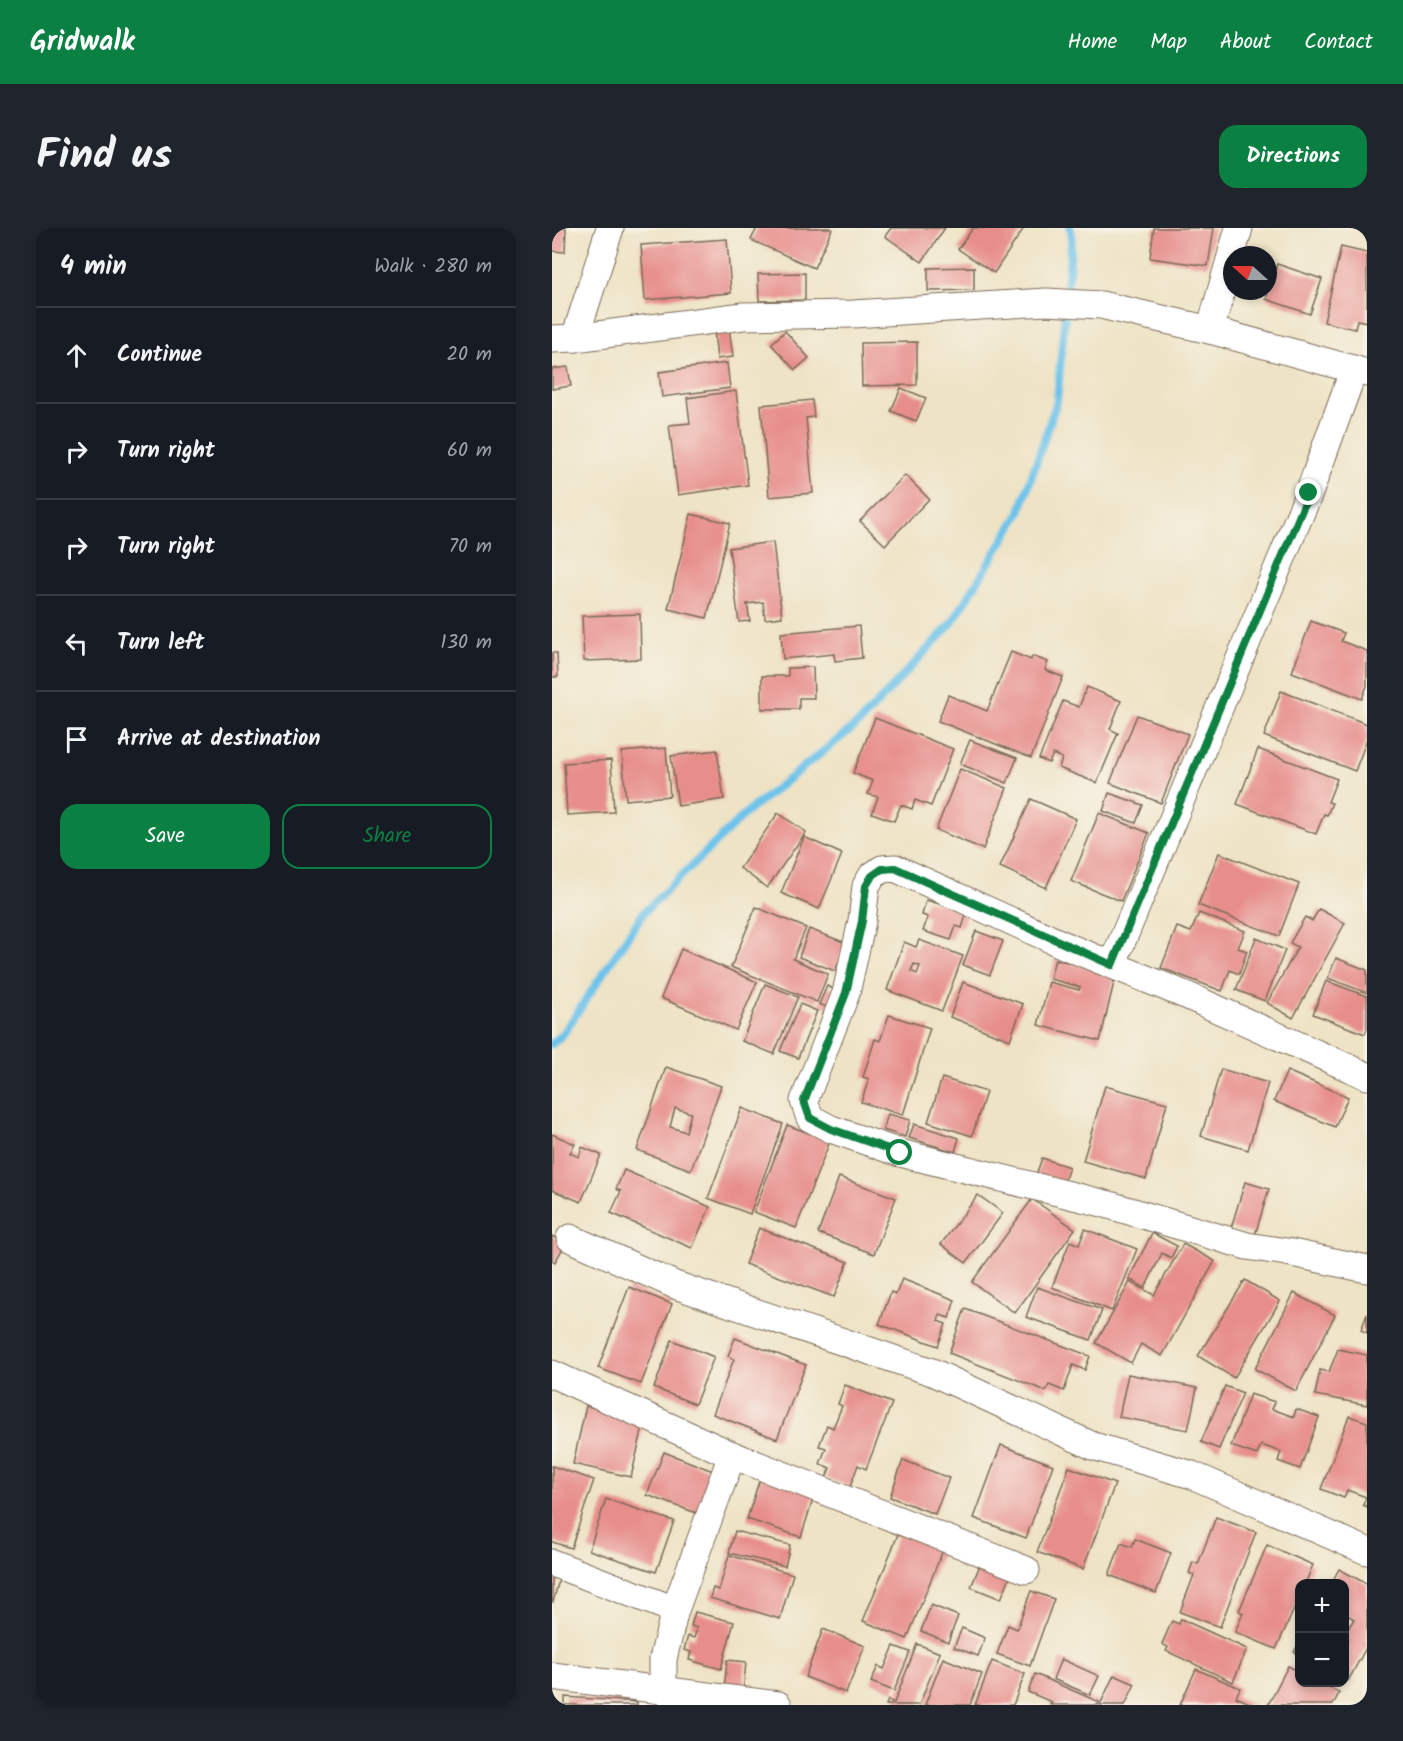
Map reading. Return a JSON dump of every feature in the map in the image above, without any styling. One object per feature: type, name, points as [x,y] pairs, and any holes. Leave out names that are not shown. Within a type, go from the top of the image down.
[{"type":"street","points":[[563,339],[610,228]]},
{"type":"street","points":[[1210,330],[1239,228]]},
{"type":"street","points":[[563,339],[743,316],[853,314],[1046,302],[1101,306],[1210,330],[1361,371],[1112,965]]},
{"type":"street","points":[[1367,1076],[895,868],[882,869],[872,876],[866,886],[862,921],[846,993],[804,1101],[810,1118],[831,1129],[900,1153],[1106,1204],[1247,1246],[1367,1269]]},
{"type":"street","points":[[570,1238],[675,1285],[932,1372],[1093,1446],[1192,1475],[1367,1551]]},
{"type":"street","points":[[552,1374],[732,1455],[1026,1570]]},
{"type":"street","points":[[663,1690],[663,1659],[675,1610],[732,1455]]},
{"type":"street","points":[[552,1563],[675,1610]]},
{"type":"street","points":[[552,1676],[778,1705]]},
{"type":"building","points":[[552,228],[566,228],[565,252],[552,251]]},
{"type":"building","points":[[757,228],[832,229],[814,268],[751,240]]},
{"type":"building","points":[[891,228],[945,228],[922,262],[885,236]]},
{"type":"building","points":[[973,228],[1024,228],[994,273],[958,249]]},
{"type":"building","points":[[1154,228],[1214,228],[1208,266],[1150,258]]},
{"type":"building","points":[[727,239],[731,293],[645,300],[641,245]]},
{"type":"building","points":[[1341,247],[1367,253],[1367,322],[1357,320],[1355,329],[1324,322]]},
{"type":"building","points":[[1277,264],[1322,279],[1310,314],[1269,300],[1277,300]]},
{"type":"building","points":[[974,267],[974,290],[928,291],[928,268]]},
{"type":"building","points":[[805,273],[805,300],[759,301],[758,274]]},
{"type":"building","points":[[729,328],[733,357],[717,359],[714,330]]},
{"type":"building","points":[[785,331],[809,358],[795,370],[771,344]]},
{"type":"building","points":[[917,342],[917,385],[862,386],[861,343]]},
{"type":"building","points":[[727,363],[730,388],[662,397],[659,372]]},
{"type":"building","points":[[568,367],[571,386],[552,389],[552,369]]},
{"type":"building","points":[[901,388],[926,398],[916,421],[891,411]]},
{"type":"building","points":[[736,391],[748,485],[678,495],[669,425],[690,423],[687,398]]},
{"type":"building","points":[[812,400],[814,417],[806,418],[813,493],[769,497],[761,405]]},
{"type":"building","points":[[905,475],[929,499],[885,545],[860,521]]},
{"type":"building","points":[[691,514],[730,523],[707,618],[668,609]]},
{"type":"building","points":[[773,542],[782,617],[765,619],[763,602],[747,604],[750,621],[739,622],[729,548]]},
{"type":"building","points":[[640,614],[641,659],[584,661],[582,616]]},
{"type":"building","points":[[1311,621],[1344,633],[1341,641],[1367,651],[1367,686],[1362,699],[1292,672]]},
{"type":"building","points":[[859,626],[862,658],[835,661],[834,654],[783,659],[781,633]]},
{"type":"building","points":[[1011,652],[1031,660],[1032,656],[1048,662],[1045,670],[1063,677],[1031,758],[938,721],[948,695],[987,711]]},
{"type":"building","points":[[552,653],[557,653],[558,677],[552,677]]},
{"type":"building","points":[[813,667],[814,698],[799,698],[799,709],[762,709],[762,676],[788,676],[788,668]]},
{"type":"building","points":[[1087,687],[1121,701],[1110,729],[1118,733],[1097,783],[1059,768],[1062,758],[1053,754],[1049,763],[1039,759],[1063,701],[1079,707]]},
{"type":"building","points":[[1281,691],[1367,724],[1367,739],[1355,771],[1264,736]]},
{"type":"building","points":[[1137,715],[1188,734],[1161,803],[1110,783]]},
{"type":"building","points":[[875,718],[953,749],[931,806],[915,800],[912,809],[901,805],[894,821],[872,813],[878,797],[868,794],[873,781],[853,773]]},
{"type":"building","points":[[970,740],[1017,758],[1007,783],[960,764]]},
{"type":"building","points":[[666,748],[670,796],[626,800],[622,752]]},
{"type":"building","points":[[1258,749],[1337,779],[1328,802],[1332,803],[1327,815],[1324,814],[1316,834],[1237,804]]},
{"type":"building","points":[[717,750],[724,799],[678,806],[671,756]]},
{"type":"building","points":[[611,760],[614,812],[567,815],[564,763]]},
{"type":"building","points":[[960,769],[1007,788],[983,849],[936,830]]},
{"type":"building","points":[[1109,793],[1143,805],[1136,823],[1103,811]]},
{"type":"building","points":[[1031,799],[1076,819],[1046,888],[1000,867]]},
{"type":"building","points":[[778,813],[806,832],[767,888],[740,868]]},
{"type":"building","points":[[1099,813],[1149,833],[1121,901],[1071,881]]},
{"type":"building","points":[[804,837],[842,854],[819,909],[781,893]]},
{"type":"building","points":[[1219,853],[1299,884],[1279,936],[1198,905]]},
{"type":"building","points":[[926,900],[967,912],[962,928],[956,926],[951,940],[923,931],[928,917],[922,915]]},
{"type":"building","points":[[756,907],[806,928],[793,959],[828,974],[817,1002],[731,967]]},
{"type":"building","points":[[1319,909],[1345,923],[1293,1018],[1267,1003],[1298,947],[1290,943],[1305,917],[1312,921]]},
{"type":"building","points":[[1199,913],[1245,931],[1238,948],[1247,951],[1239,974],[1230,970],[1222,991],[1161,968],[1177,927],[1191,932]]},
{"type":"building","points":[[809,929],[846,943],[835,971],[799,957]]},
{"type":"building","points":[[976,931],[1003,941],[990,975],[963,965]]},
{"type":"building","points":[[1256,938],[1285,950],[1265,1001],[1236,990]]},
{"type":"building","points":[[919,940],[963,956],[942,1011],[887,990],[904,942],[916,947]],"holes":[[[914,964],[920,966],[917,974],[911,971]]]},
{"type":"building","points":[[681,949],[757,982],[736,1030],[661,998]]},
{"type":"building","points":[[1336,958],[1367,970],[1367,993],[1328,978]]},
{"type":"building","points":[[1055,959],[1116,974],[1100,1041],[1038,1025],[1049,982],[1079,990],[1080,987],[1050,979]]},
{"type":"building","points":[[1326,981],[1367,996],[1365,1034],[1313,1014]]},
{"type":"building","points":[[963,982],[1023,1004],[1010,1040],[950,1017]]},
{"type":"building","points":[[765,984],[798,997],[774,1054],[742,1041]]},
{"type":"building","points":[[827,986],[842,993],[834,1010],[819,1004]]},
{"type":"building","points":[[800,1004],[817,1011],[798,1058],[780,1051]]},
{"type":"building","points":[[889,1015],[930,1028],[903,1115],[861,1102],[869,1079],[863,1077],[875,1039],[880,1041]]},
{"type":"building","points":[[666,1067],[721,1086],[691,1170],[637,1150]],"holes":[[[675,1108],[691,1113],[686,1132],[670,1127]]]},
{"type":"building","points":[[1221,1069],[1268,1083],[1248,1150],[1201,1136]]},
{"type":"building","points":[[1287,1071],[1348,1097],[1335,1127],[1274,1101]]},
{"type":"building","points":[[942,1078],[986,1092],[972,1136],[928,1122]]},
{"type":"building","points":[[1105,1086],[1167,1103],[1146,1179],[1083,1161]]},
{"type":"building","points":[[742,1108],[783,1124],[750,1214],[708,1198]]},
{"type":"building","points":[[888,1114],[910,1120],[905,1137],[883,1130]]},
{"type":"building","points":[[914,1124],[959,1138],[955,1152],[909,1138]]},
{"type":"building","points":[[787,1125],[830,1141],[796,1228],[754,1212]]},
{"type":"building","points":[[552,1134],[575,1144],[570,1153],[579,1157],[582,1147],[601,1155],[581,1202],[552,1190]]},
{"type":"building","points":[[1042,1158],[1069,1167],[1063,1185],[1036,1175]]},
{"type":"building","points":[[624,1170],[710,1207],[692,1248],[611,1213],[621,1191],[616,1189]]},
{"type":"building","points":[[839,1177],[896,1198],[874,1254],[818,1233]]},
{"type":"building","points":[[1245,1182],[1269,1189],[1255,1235],[1231,1228]]},
{"type":"building","points":[[978,1195],[1003,1213],[966,1263],[941,1244]]},
{"type":"building","points":[[1032,1199],[1075,1229],[1015,1313],[972,1282]]},
{"type":"building","points":[[759,1228],[848,1262],[834,1297],[745,1264]]},
{"type":"building","points":[[1085,1229],[1137,1249],[1112,1311],[1052,1287],[1070,1241],[1079,1245]]},
{"type":"building","points":[[1152,1233],[1177,1246],[1171,1258],[1162,1253],[1145,1288],[1129,1279]]},
{"type":"building","points":[[552,1236],[566,1243],[555,1262],[552,1260]]},
{"type":"building","points":[[1183,1244],[1215,1261],[1162,1356],[1141,1344],[1131,1363],[1096,1343],[1130,1282],[1154,1295]]},
{"type":"building","points":[[902,1279],[955,1300],[949,1318],[940,1315],[938,1321],[946,1324],[938,1346],[879,1324],[891,1292],[896,1294]]},
{"type":"building","points":[[1245,1280],[1280,1301],[1234,1378],[1198,1356]]},
{"type":"building","points":[[629,1287],[672,1304],[641,1384],[598,1368]]},
{"type":"building","points":[[1037,1287],[1102,1310],[1091,1340],[1026,1317]]},
{"type":"building","points":[[1294,1293],[1335,1315],[1296,1391],[1255,1369]]},
{"type":"building","points":[[965,1309],[1090,1356],[1085,1370],[1073,1365],[1064,1391],[1049,1385],[1046,1391],[949,1353]]},
{"type":"building","points":[[1367,1314],[1367,1333],[1361,1330]]},
{"type":"building","points":[[735,1338],[806,1365],[777,1439],[713,1414],[734,1359],[728,1356]]},
{"type":"building","points":[[672,1340],[714,1357],[695,1404],[654,1388]]},
{"type":"building","points":[[1338,1349],[1367,1355],[1367,1405],[1315,1395],[1320,1370],[1329,1372]]},
{"type":"building","points":[[1128,1374],[1197,1388],[1188,1430],[1119,1417]]},
{"type":"building","points":[[845,1385],[892,1403],[866,1469],[858,1465],[850,1487],[826,1478],[830,1468],[820,1464],[826,1448],[819,1446],[827,1425],[833,1428],[842,1406],[838,1404]]},
{"type":"building","points":[[1225,1386],[1243,1393],[1219,1449],[1201,1442]]},
{"type":"building","points":[[1250,1394],[1275,1402],[1272,1409],[1294,1417],[1296,1409],[1319,1417],[1300,1469],[1278,1461],[1281,1452],[1261,1445],[1257,1455],[1231,1446]]},
{"type":"building","points":[[586,1406],[645,1419],[631,1477],[573,1464]]},
{"type":"building","points":[[1349,1416],[1367,1422],[1367,1507],[1363,1505],[1366,1497],[1347,1490],[1344,1498],[1321,1489]]},
{"type":"building","points":[[1001,1445],[1053,1465],[1026,1538],[974,1518]]},
{"type":"building","points":[[664,1452],[718,1473],[702,1515],[647,1495]]},
{"type":"building","points":[[903,1460],[949,1478],[935,1514],[890,1497]]},
{"type":"building","points":[[552,1466],[594,1480],[571,1548],[552,1542]]},
{"type":"building","points":[[1069,1467],[1115,1484],[1083,1569],[1037,1552]]},
{"type":"building","points":[[761,1475],[815,1493],[801,1537],[747,1519]]},
{"type":"building","points":[[606,1499],[674,1521],[656,1572],[589,1550]]},
{"type":"building","points":[[1216,1517],[1256,1532],[1220,1627],[1180,1612],[1194,1575],[1189,1573],[1193,1562],[1198,1564]]},
{"type":"building","points":[[735,1531],[790,1545],[785,1566],[729,1553]]},
{"type":"building","points":[[899,1532],[943,1550],[907,1639],[863,1621]]},
{"type":"building","points":[[1135,1539],[1171,1553],[1156,1593],[1109,1575],[1121,1543],[1132,1547]]},
{"type":"building","points":[[1267,1545],[1313,1565],[1307,1579],[1295,1579],[1295,1607],[1276,1649],[1235,1632],[1243,1613],[1239,1611]]},
{"type":"building","points":[[729,1555],[793,1574],[780,1619],[710,1598],[713,1588],[719,1590]]},
{"type":"building","points":[[982,1560],[1012,1572],[1001,1599],[971,1587]]},
{"type":"building","points":[[1339,1569],[1367,1584],[1367,1646],[1349,1679],[1349,1627],[1354,1619],[1349,1616],[1349,1579],[1334,1579]]},
{"type":"building","points":[[552,1574],[560,1576],[553,1602],[552,1601]]},
{"type":"building","points":[[1031,1591],[1054,1599],[1030,1666],[997,1654],[1008,1625],[1017,1629]]},
{"type":"building","points":[[931,1605],[958,1616],[948,1642],[921,1631]]},
{"type":"building","points":[[695,1612],[734,1622],[721,1669],[689,1660],[691,1652],[684,1650],[688,1636],[694,1638],[697,1628],[691,1626]]},
{"type":"building","points":[[1181,1619],[1247,1649],[1233,1682],[1166,1651],[1168,1647],[1162,1644],[1172,1621],[1179,1624]]},
{"type":"building","points":[[962,1628],[985,1638],[978,1656],[954,1647]]},
{"type":"building","points":[[823,1629],[865,1646],[846,1693],[805,1677]]},
{"type":"building","points":[[917,1644],[940,1653],[919,1705],[886,1705],[888,1700],[894,1703]]},
{"type":"building","points":[[894,1646],[910,1652],[894,1691],[871,1682],[878,1666],[884,1669]]},
{"type":"building","points":[[943,1658],[982,1674],[970,1705],[925,1705]]},
{"type":"building","points":[[1061,1659],[1099,1676],[1090,1695],[1053,1679]]},
{"type":"building","points":[[727,1660],[746,1662],[743,1693],[724,1691]]},
{"type":"building","points":[[992,1661],[1025,1674],[1013,1705],[975,1705]]},
{"type":"building","points":[[1288,1666],[1295,1670],[1295,1687],[1328,1687],[1339,1693],[1333,1705],[1268,1705]]},
{"type":"building","points":[[1196,1669],[1240,1688],[1236,1697],[1254,1705],[1180,1705]]},
{"type":"building","points":[[1035,1674],[1099,1702],[1098,1705],[1050,1705],[1052,1702],[1028,1692]]},
{"type":"building","points":[[1114,1675],[1135,1684],[1125,1705],[1100,1705]]},
{"type":"building","points":[[565,1697],[637,1702],[637,1705],[565,1705]]},
{"type":"waterway","points":[[552,1044],[563,1034],[644,912],[747,812],[860,722],[952,623],[1019,514],[1057,401],[1072,235],[1070,228]]},
{"type":"route","points":[[900,1153],[831,1129],[810,1118],[804,1101],[846,993],[862,921],[866,886],[872,876],[882,869],[895,868],[1112,965],[1309,493]]}]
